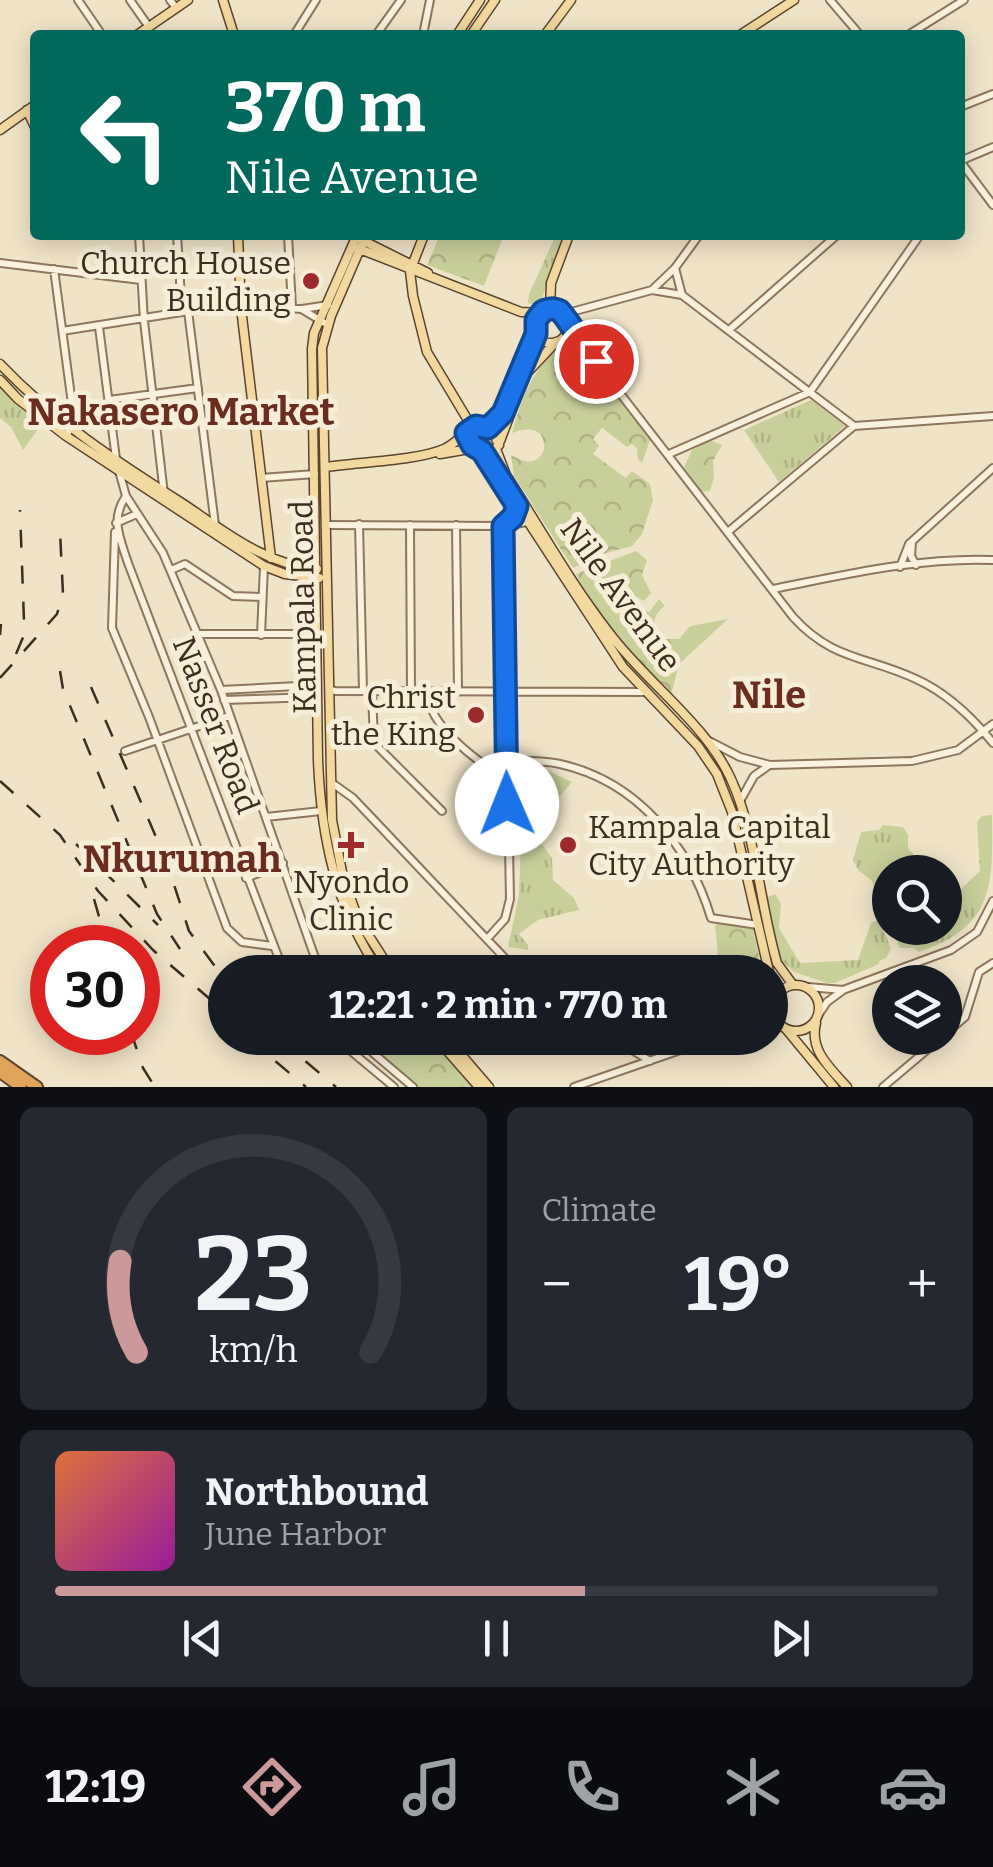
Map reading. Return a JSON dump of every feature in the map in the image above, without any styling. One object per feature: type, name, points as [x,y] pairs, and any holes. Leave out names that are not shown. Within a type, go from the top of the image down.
[{"type":"highway","points":[[0,1060],[36,1087]]},
{"type":"highway","points":[[0,1072],[20,1087]]},
{"type":"main road","points":[[144,30],[173,4],[188,0]]},
{"type":"main road","points":[[222,0],[232,30]]},
{"type":"main road","points":[[460,30],[480,0]]},
{"type":"main road","points":[[475,30],[495,0]]},
{"type":"main road","points":[[549,30],[570,0]]},
{"type":"main road","points":[[748,30],[794,0]]},
{"type":"main road","points":[[0,130],[30,109]]},
{"type":"main road","points":[[238,240],[241,308],[262,478],[267,562]]},
{"type":"main road","points":[[412,267],[422,240]]},
{"type":"main road","points":[[550,309],[550,288],[567,240]]},
{"type":"main road","points":[[359,241],[522,312],[550,309]]},
{"type":"main road","name":"Kampala Road","points":[[327,693],[317,685],[312,349],[359,241]]},
{"type":"main road","name":"Nile Avenue","points":[[412,267],[412,284],[429,358],[479,450],[636,681],[698,746],[718,774],[732,812],[766,955]]},
{"type":"main road","points":[[326,469],[498,446],[525,376],[560,339],[567,320],[550,309]]},
{"type":"main road","points":[[522,312],[543,340],[560,339]]},
{"type":"main road","points":[[326,469],[436,452],[470,430],[488,428],[503,413],[540,313]]},
{"type":"main road","name":"Kampala Road","points":[[324,323],[327,693],[334,838],[349,895],[366,934],[380,955]]},
{"type":"main road","points":[[0,364],[69,432]]},
{"type":"main road","points":[[0,380],[118,467],[267,562],[326,574]]},
{"type":"main road","points":[[12,392],[20,384]]},
{"type":"main road","name":"Nile Avenue","points":[[488,428],[506,475],[610,634],[639,670],[708,740],[727,771],[740,802],[777,964],[793,984]]},
{"type":"main road","points":[[118,467],[137,483],[215,526],[267,562]]},
{"type":"main road","name":"Kampala Road","points":[[327,693],[321,810],[343,905],[369,955]]},
{"type":"main road","points":[[788,986],[808,987],[817,997],[814,1035],[818,1052],[848,1087]]},
{"type":"main road","points":[[788,1028],[804,1030],[818,1016]]},
{"type":"main road","points":[[788,1033],[834,1087]]},
{"type":"main road","points":[[454,1055],[479,1087]]},
{"type":"main road","points":[[458,1055],[489,1087]]},
{"type":"street","points":[[78,0],[99,30]]},
{"type":"street","points":[[130,0],[149,27]]},
{"type":"street","points":[[297,30],[316,0]]},
{"type":"street","points":[[380,30],[401,0]]},
{"type":"street","points":[[424,30],[430,0]]},
{"type":"street","points":[[830,0],[856,30]]},
{"type":"street","points":[[916,30],[964,0]]},
{"type":"street","points":[[965,105],[993,94]]},
{"type":"street","points":[[965,159],[993,146]]},
{"type":"street","points":[[965,168],[993,205]]},
{"type":"street","points":[[965,176],[968,172]]},
{"type":"street","points":[[140,240],[144,321],[164,496]]},
{"type":"street","points":[[178,240],[215,526]]},
{"type":"street","points":[[288,240],[292,307]]},
{"type":"street","points":[[652,290],[695,240]]},
{"type":"street","points":[[729,330],[831,240]]},
{"type":"street","points":[[669,454],[810,392],[916,240]]},
{"type":"street","points":[[0,263],[141,280]]},
{"type":"street","points":[[675,268],[682,294]]},
{"type":"street","points":[[54,269],[72,404],[69,432]]},
{"type":"street","points":[[854,426],[682,294],[652,290],[577,313],[567,320],[577,339],[809,634],[837,652],[926,684],[962,710],[993,743]]},
{"type":"street","points":[[62,332],[185,312],[331,305]]},
{"type":"street","points":[[302,309],[324,323]]},
{"type":"street","points":[[99,326],[118,467],[128,500],[171,570],[221,690],[314,955]]},
{"type":"street","points":[[560,339],[577,339]]},
{"type":"street","points":[[109,400],[198,388]]},
{"type":"street","points":[[729,531],[854,426],[993,416]]},
{"type":"street","points":[[900,567],[912,541],[993,468]]},
{"type":"street","points":[[262,478],[315,474]]},
{"type":"street","points":[[137,483],[117,510],[112,628],[227,928],[242,942],[272,946]]},
{"type":"street","points":[[487,939],[505,919],[510,899],[506,525],[517,506]]},
{"type":"street","points":[[116,525],[137,514]]},
{"type":"street","points":[[326,525],[527,522]]},
{"type":"street","points":[[360,524],[374,743],[442,811]]},
{"type":"street","points":[[456,524],[458,691]]},
{"type":"street","name":"Nasser Road","points":[[116,525],[276,955]]},
{"type":"street","points":[[410,525],[411,692]]},
{"type":"street","points":[[912,541],[916,565]]},
{"type":"street","points":[[772,589],[900,567],[993,560]]},
{"type":"street","points":[[113,570],[128,562]]},
{"type":"street","points":[[261,635],[267,562]]},
{"type":"street","points":[[171,570],[185,564],[233,596],[262,597]]},
{"type":"street","points":[[785,606],[786,594],[794,583]]},
{"type":"street","points":[[198,634],[315,634]]},
{"type":"street","points":[[626,690],[636,681]]},
{"type":"street","points":[[221,690],[317,685]]},
{"type":"street","points":[[265,686],[265,697]]},
{"type":"street","points":[[224,700],[368,691],[646,692]]},
{"type":"street","points":[[428,691],[432,714],[485,764],[506,777]]},
{"type":"street","points":[[125,752],[229,716]]},
{"type":"street","points":[[708,740],[740,757],[770,765],[925,760],[958,750],[993,724]]},
{"type":"street","points":[[485,764],[506,757],[570,767],[608,783],[631,798],[680,845],[711,918],[759,925]]},
{"type":"street","points":[[740,802],[754,776],[770,765]]},
{"type":"street","points":[[330,782],[353,798],[502,955]]},
{"type":"street","points":[[331,802],[353,798]]},
{"type":"street","points":[[266,817],[321,810]]},
{"type":"street","points":[[246,878],[283,863]]},
{"type":"street","points":[[818,1016],[827,1002],[843,990],[960,946],[978,932],[993,901]]},
{"type":"street","points":[[962,1018],[980,972],[993,962]]},
{"type":"street","points":[[808,987],[843,990]]},
{"type":"street","points":[[356,1055],[394,1087]]},
{"type":"street","points":[[372,1055],[372,1068]]},
{"type":"street","points":[[374,1055],[413,1087]]},
{"type":"street","points":[[635,1055],[638,1065]]},
{"type":"street","points":[[641,1055],[650,1060]]},
{"type":"street","points":[[574,1087],[665,1055]]},
{"type":"street","points":[[883,1087],[921,1055]]},
{"type":"street","points":[[596,1080],[602,1087]]},
{"type":"green space","points":[[438,240],[502,240],[484,286],[427,265]]},
{"type":"green space","points":[[554,240],[564,240],[539,306],[528,303]]},
{"type":"green space","points":[[566,341],[575,341],[650,440],[642,463],[637,448],[632,444],[627,447],[602,428],[593,439],[599,446],[593,454],[626,478],[632,471],[650,484],[653,500],[642,534],[632,546],[573,568],[514,476],[511,455],[533,461],[544,450],[539,433],[512,433],[531,382]]},
{"type":"green space","points":[[0,387],[42,424],[23,450],[11,427],[0,418]]},
{"type":"green space","points":[[811,400],[845,426],[779,482],[744,430]]},
{"type":"green space","points":[[710,440],[722,445],[713,461],[710,491],[701,492],[684,467],[692,450]]},
{"type":"green space","points":[[636,551],[647,560],[642,575],[651,593],[644,601],[637,597],[634,602],[649,612],[659,599],[665,606],[654,621],[662,639],[679,639],[690,626],[728,619],[679,664],[671,695],[618,639],[576,574]]},
{"type":"green space","points":[[517,767],[544,769],[572,782],[534,828],[517,825],[515,821]]},
{"type":"green space","points":[[992,815],[989,884],[984,902],[962,930],[962,888],[980,871],[977,822],[982,816]]},
{"type":"green space","points":[[883,825],[903,827],[908,835],[908,848],[914,855],[872,855],[872,881],[858,870],[853,860],[861,832],[879,830]]},
{"type":"green space","points":[[521,841],[540,842],[552,858],[553,880],[574,898],[579,910],[538,920],[519,934],[528,950],[508,947],[519,895]]},
{"type":"green space","points":[[775,894],[781,904],[779,928],[800,963],[858,960],[872,922],[872,945],[889,945],[891,949],[879,964],[835,983],[794,972],[788,966],[788,955],[780,955],[765,898]]},
{"type":"green space","points":[[715,925],[753,929],[759,955],[718,955]]},
{"type":"green space","points":[[899,945],[936,945],[919,952]]},
{"type":"green space","points":[[383,1055],[447,1055],[474,1087],[418,1087]]},
{"type":"railway","points":[[16,654],[24,635],[20,510]]},
{"type":"railway","points":[[0,678],[57,614],[63,594],[60,531]]},
{"type":"railway","points":[[0,635],[1,624]]},
{"type":"railway","points":[[60,671],[63,689],[157,914],[180,949]]},
{"type":"railway","points":[[91,687],[166,860],[189,931],[208,957]]},
{"type":"railway","points":[[0,781],[60,835],[98,891],[153,950],[208,997]]},
{"type":"railway","points":[[76,844],[158,925]]},
{"type":"railway","points":[[94,899],[101,925]]},
{"type":"railway","points":[[139,1055],[155,1087]]},
{"type":"railway","points":[[268,1055],[306,1087]]},
{"type":"railway","points":[[298,1055],[336,1087]]},
{"type":"place","name":"Church House Building","points":[[311,281]]},
{"type":"place","name":"Christ the King","points":[[476,715]]},
{"type":"place","name":"Nyondo Clinic","points":[[351,845]]},
{"type":"place","name":"Kampala Capital City Authority","points":[[568,845]]},
{"type":"district","name":"Nakasero Market","points":[[181,412]]},
{"type":"district","name":"Nile","points":[[769,695]]},
{"type":"district","name":"Nkurumah","points":[[182,859]]},
{"type":"route","points":[[507,804],[503,526],[516,513],[517,506],[466,433],[476,426],[488,428],[502,416],[533,343],[536,320],[543,311],[554,309],[564,314],[568,326],[596,361]]}]
